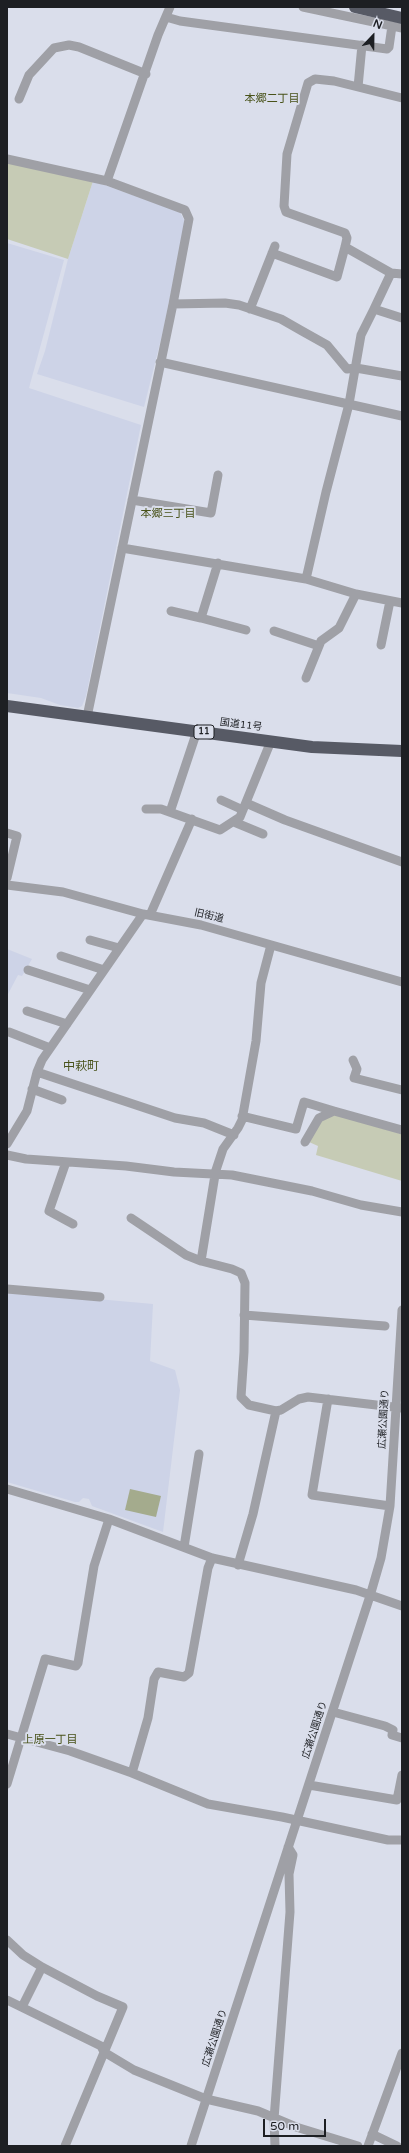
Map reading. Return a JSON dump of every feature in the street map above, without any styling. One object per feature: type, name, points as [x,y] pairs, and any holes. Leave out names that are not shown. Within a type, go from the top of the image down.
[{"type":"highway","points":[[356,7],[402,18]]},
{"type":"highway","name":"国道11号","points":[[7,706],[312,747],[402,751]]},
{"type":"street","points":[[107,181],[146,74],[158,34],[170,7]]},
{"type":"street","points":[[303,7],[402,28]]},
{"type":"street","points":[[166,17],[180,21],[387,49],[389,47],[392,26]]},
{"type":"street","points":[[18,99],[29,75],[54,48],[68,45],[79,47],[146,74]]},
{"type":"street","points":[[358,87],[362,45]]},
{"type":"street","points":[[250,309],[273,250],[337,277],[345,247],[347,238],[345,233],[286,212],[284,206],[287,162],[308,83],[312,80],[334,81],[402,98]]},
{"type":"street","points":[[7,159],[107,181],[185,210],[189,219],[173,304],[87,717]]},
{"type":"street","points":[[345,247],[391,273],[402,274]]},
{"type":"street","points":[[306,579],[326,492],[349,404],[361,335],[391,273]]},
{"type":"street","points":[[173,304],[224,303],[250,309],[281,319],[327,346],[347,369],[356,368],[402,376]]},
{"type":"street","points":[[374,309],[402,318]]},
{"type":"street","points":[[160,362],[402,416]]},
{"type":"street","points":[[132,500],[211,513],[218,474]]},
{"type":"street","points":[[122,548],[306,579],[356,594],[402,603]]},
{"type":"street","points":[[201,618],[218,563]]},
{"type":"street","points":[[306,678],[321,641],[339,628],[356,594]]},
{"type":"street","points":[[381,645],[390,601]]},
{"type":"street","points":[[171,611],[246,630]]},
{"type":"street","points":[[274,631],[319,646]]},
{"type":"street","points":[[170,812],[196,731]]},
{"type":"street","points":[[146,809],[170,812],[220,830],[240,817],[271,741]]},
{"type":"street","points":[[221,800],[245,806],[402,862]]},
{"type":"street","points":[[7,1144],[27,1110],[37,1072],[50,1048],[119,948],[146,914],[192,819]]},
{"type":"street","points":[[234,822],[263,834]]},
{"type":"street","points":[[7,833],[18,836],[7,878]]},
{"type":"street","name":"旧街道","points":[[7,885],[62,892],[146,914],[232,932],[271,945],[402,982]]},
{"type":"street","points":[[90,940],[119,948]]},
{"type":"street","points":[[201,1261],[215,1174],[224,1149],[238,1128],[242,1116],[257,1035],[261,983],[271,945]]},
{"type":"street","points":[[60,956],[104,970]]},
{"type":"street","points":[[28,970],[90,990]]},
{"type":"street","points":[[27,1011],[67,1024]]},
{"type":"street","points":[[9,1032],[50,1048]]},
{"type":"street","points":[[353,1060],[357,1069],[354,1078],[402,1090]]},
{"type":"street","points":[[37,1072],[175,1118],[204,1123],[234,1135]]},
{"type":"street","points":[[32,1089],[62,1100]]},
{"type":"street","points":[[242,1116],[296,1129],[304,1102],[402,1130]]},
{"type":"street","points":[[304,1142],[319,1118],[334,1110]]},
{"type":"street","points":[[7,1155],[26,1159],[215,1174],[312,1191],[361,1205],[402,1212]]},
{"type":"street","points":[[66,1162],[49,1211],[73,1224]]},
{"type":"street","points":[[131,1218],[186,1255],[241,1273],[245,1283],[244,1352],[241,1397],[249,1404],[276,1411],[282,1410],[299,1399],[308,1396],[399,1408]]},
{"type":"street","points":[[7,1290],[100,1297]]},
{"type":"street","name":"広瀬公園通り","points":[[191,2146],[333,1712],[381,1558],[390,1506],[399,1408],[402,1310]]},
{"type":"street","points":[[244,1314],[385,1326]]},
{"type":"street","points":[[328,1399],[312,1495],[390,1506]]},
{"type":"street","points":[[238,1565],[253,1514],[276,1411]]},
{"type":"street","points":[[184,1547],[199,1454]]},
{"type":"street","points":[[7,1490],[109,1519],[212,1558],[356,1590],[402,1606]]},
{"type":"street","points":[[7,1784],[45,1659],[76,1666],[78,1662],[94,1566],[109,1519]]},
{"type":"street","points":[[132,1773],[148,1718],[154,1679],[158,1672],[184,1677],[189,1673],[208,1568],[212,1558]]},
{"type":"street","points":[[333,1712],[385,1726],[393,1730],[392,1735],[402,1738]]},
{"type":"street","points":[[7,1734],[70,1751],[132,1773],[208,1804],[388,1840],[402,1840]]},
{"type":"street","points":[[309,1785],[396,1800],[402,1774]]},
{"type":"street","points":[[275,2146],[274,2119],[290,1912],[289,1874],[293,1855],[288,1847]]},
{"type":"street","points":[[7,1940],[23,1955],[42,1968],[97,1996],[123,2007],[64,2146]]},
{"type":"street","points":[[22,2007],[42,1968]]},
{"type":"street","points":[[7,2000],[101,2046],[104,2052],[134,2070],[206,2099],[258,2111],[274,2119],[358,2146]]},
{"type":"street","points":[[368,2146],[402,2053]]},
{"type":"street","points":[[372,2134],[397,2146]]},
{"type":"shaded area","points":[[7,162],[93,181],[68,259],[7,239]]},
{"type":"shaded area","points":[[93,181],[180,212],[185,222],[163,331],[144,407],[37,374],[45,351],[68,259]]},
{"type":"shaded area","points":[[7,243],[64,260],[29,388],[141,425],[86,696],[82,706],[78,708],[60,705],[41,698],[7,693]]},
{"type":"shaded area","points":[[7,949],[32,959],[22,976],[18,975],[7,996]]},
{"type":"shaded area","points":[[332,1114],[402,1134],[402,1181],[316,1155],[318,1146],[309,1142],[321,1119]]},
{"type":"shaded area","points":[[7,1291],[153,1304],[150,1361],[175,1370],[180,1390],[163,1532],[92,1506],[89,1499],[83,1498],[79,1502],[75,1502],[7,1482]]},
{"type":"shaded area","points":[[130,1489],[161,1496],[156,1517],[125,1510]]},
{"type":"district","name":"本郷二丁目","points":[[272,99]]},
{"type":"district","name":"本郷三丁目","points":[[168,514]]},
{"type":"district","name":"中萩町","points":[[81,1067]]},
{"type":"district","name":"上原一丁目","points":[[50,1740]]}]
